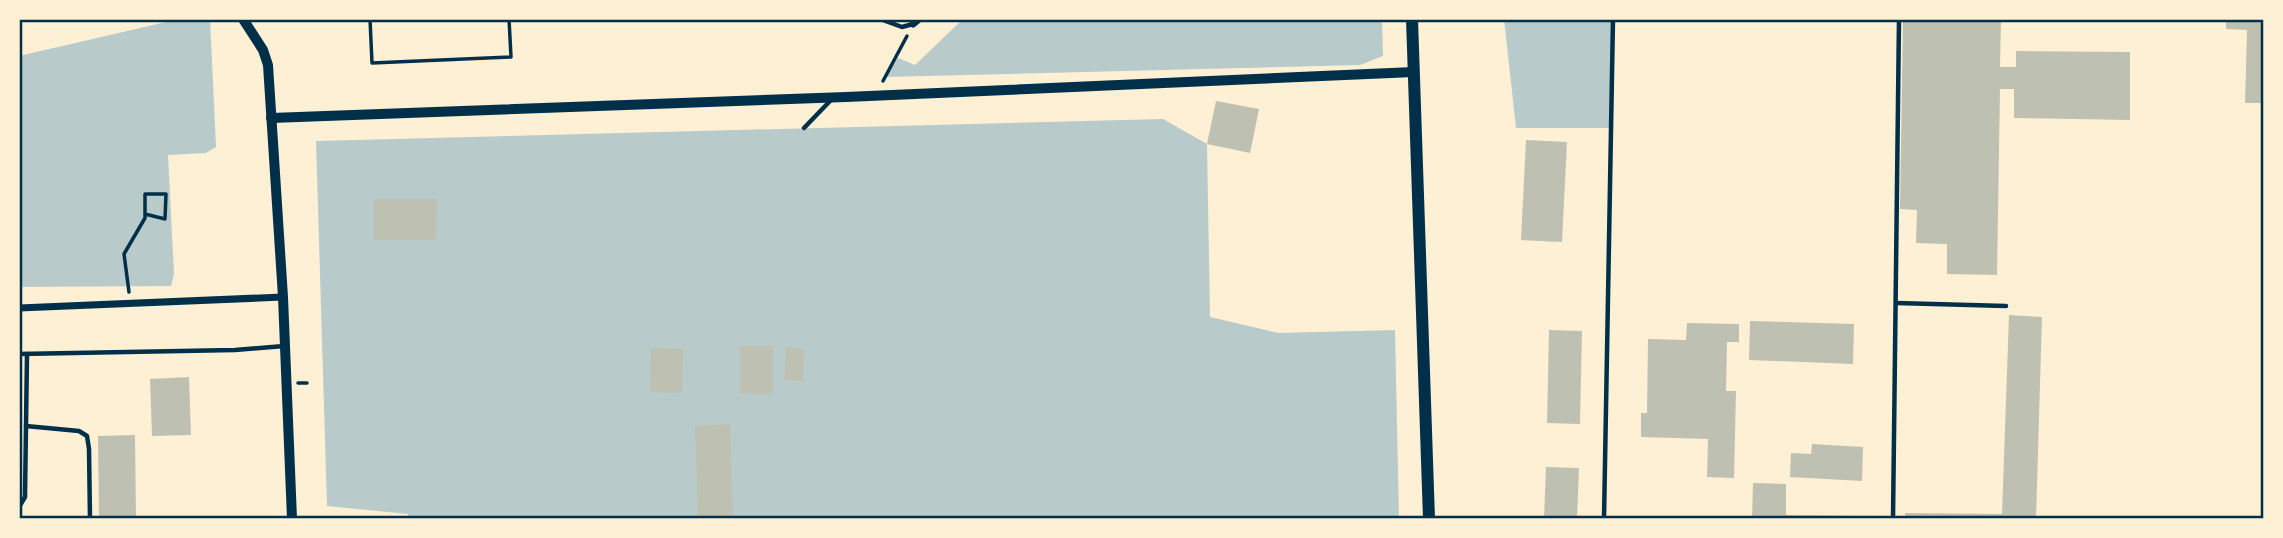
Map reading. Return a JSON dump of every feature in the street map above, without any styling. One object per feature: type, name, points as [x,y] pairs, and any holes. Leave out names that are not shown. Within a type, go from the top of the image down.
[{"type":"main road","points":[[1412,19],[1429,519]]},
{"type":"street","points":[[243,19],[267,57],[283,297],[292,519]]},
{"type":"street","points":[[271,118],[1415,72]]},
{"type":"street","points":[[19,308],[283,297]]},
{"type":"lane","points":[[880,19],[902,27],[916,22]]},
{"type":"lane","points":[[1604,519],[1613,19]]},
{"type":"lane","points":[[1893,519],[1899,19]]},
{"type":"lane","points":[[804,128],[834,97]]},
{"type":"lane","points":[[1896,303],[2006,306]]},
{"type":"lane","points":[[19,354],[235,350],[285,346]]},
{"type":"lane","points":[[19,507],[24,497],[27,354]]},
{"type":"lane","points":[[26,426],[79,431],[87,436],[90,519]]},
{"type":"path","points":[[370,19],[372,63],[511,57],[509,19]]},
{"type":"path","points":[[876,95],[916,22]]},
{"type":"path","points":[[131,304],[124,254],[145,218],[145,214],[145,194],[166,194],[165,219],[145,214]]},
{"type":"shaded area","points":[[179,19],[210,19],[216,147],[206,153],[168,155],[174,274],[171,286],[19,287],[19,56]]},
{"type":"shaded area","points":[[963,19],[1382,19],[1383,56],[1360,65],[885,77],[898,58],[915,65]]},
{"type":"shaded area","points":[[1504,19],[1613,19],[1611,128],[1516,128]]},
{"type":"shaded area","points":[[1163,119],[1207,144],[1210,317],[1278,333],[1395,330],[1399,519],[409,519],[408,514],[327,506],[316,141]]},
{"type":"building","points":[[1903,19],[2001,19],[2000,67],[2016,67],[2016,51],[2130,52],[2130,120],[2014,118],[2014,89],[2000,89],[1997,275],[1947,274],[1947,244],[1916,243],[1917,210],[1900,209]]},
{"type":"building","points":[[2226,19],[2264,19],[2264,103],[2245,103],[2247,30],[2226,29]]},
{"type":"building","points":[[1216,101],[1259,109],[1250,153],[1207,144]]},
{"type":"building","points":[[1526,140],[1567,142],[1562,242],[1521,240]]},
{"type":"building","points":[[374,199],[437,199],[436,240],[374,240]]},
{"type":"building","points":[[2009,315],[2042,317],[2036,519],[1905,519],[1905,513],[2002,514]]},
{"type":"building","points":[[1750,321],[1854,324],[1853,364],[1749,360]]},
{"type":"building","points":[[1687,323],[1739,324],[1739,342],[1727,342],[1726,391],[1736,391],[1734,478],[1707,477],[1708,439],[1641,437],[1641,413],[1647,413],[1648,339],[1686,340]]},
{"type":"building","points":[[1549,330],[1582,331],[1580,424],[1547,423]]},
{"type":"building","points":[[740,346],[773,346],[773,394],[740,393]]},
{"type":"building","points":[[786,347],[804,349],[803,381],[784,380]]},
{"type":"building","points":[[651,348],[683,349],[682,393],[650,392]]},
{"type":"building","points":[[189,377],[191,435],[152,436],[150,379]]},
{"type":"building","points":[[730,424],[733,519],[698,519],[695,426]]},
{"type":"building","points":[[135,435],[136,519],[99,519],[98,436]]},
{"type":"building","points":[[1812,444],[1863,447],[1862,481],[1790,477],[1791,453],[1811,454]]},
{"type":"building","points":[[1546,467],[1579,468],[1577,519],[1544,519]]},
{"type":"building","points":[[1753,483],[1786,484],[1786,515],[1879,516],[1879,519],[1752,519]]}]
